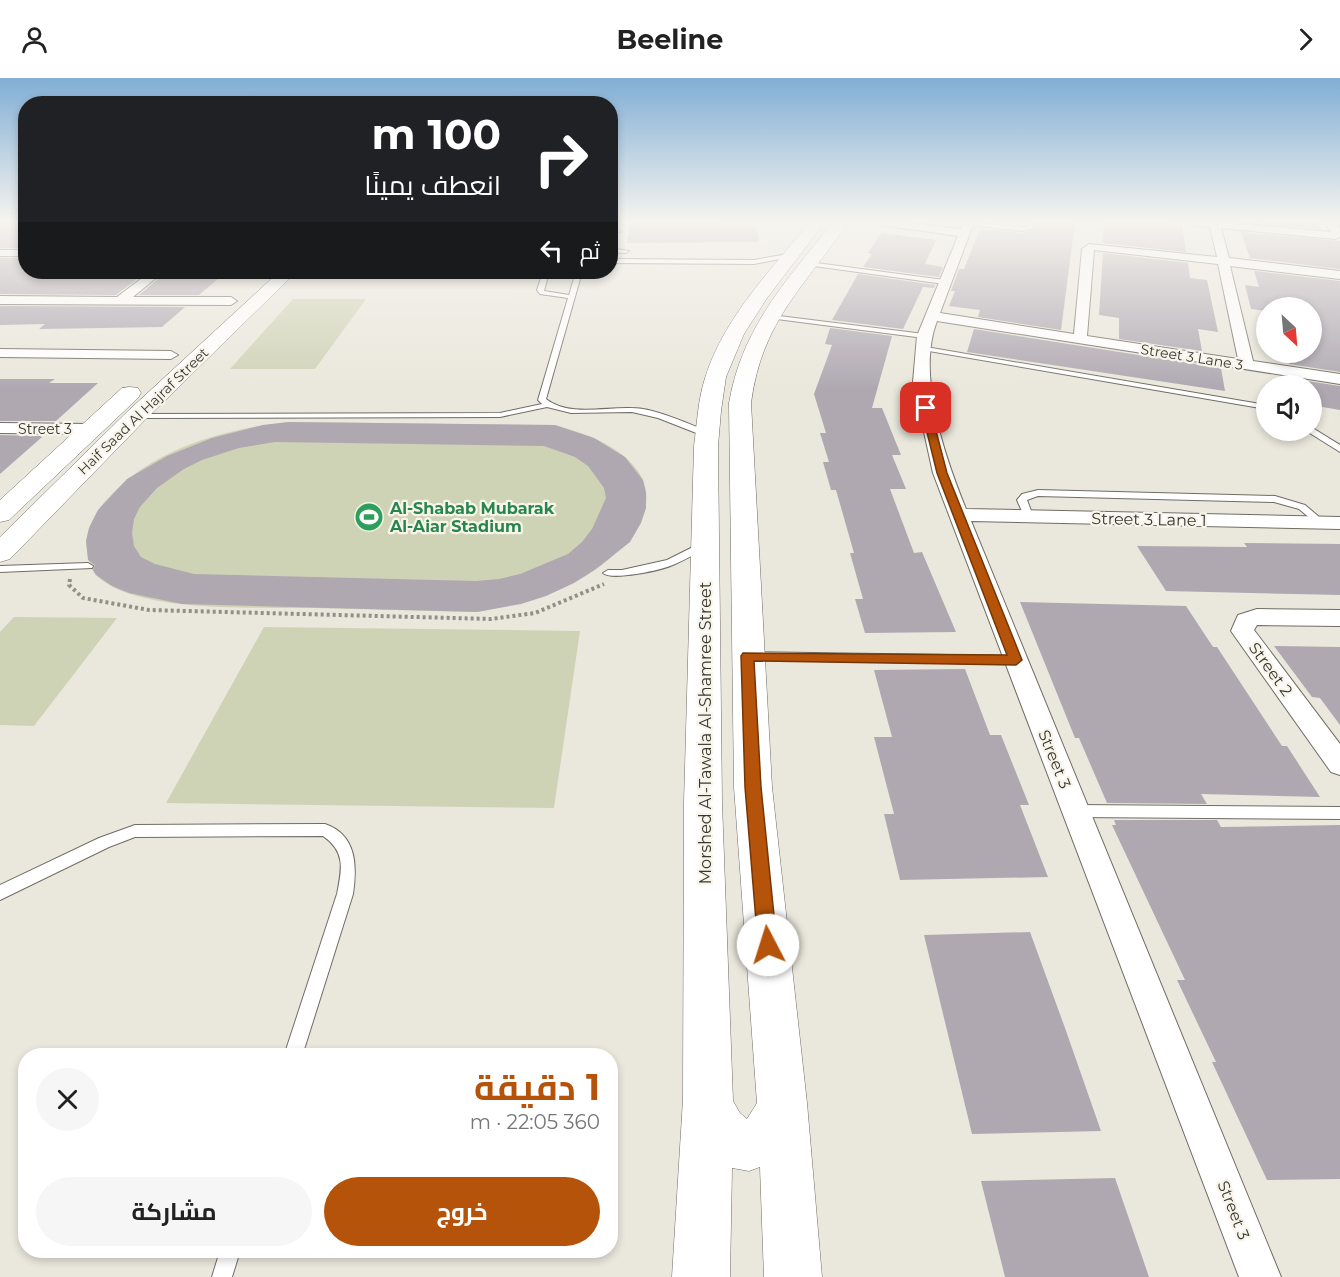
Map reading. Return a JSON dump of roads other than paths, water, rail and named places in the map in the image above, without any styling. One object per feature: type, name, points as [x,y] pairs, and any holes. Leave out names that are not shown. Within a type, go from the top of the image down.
[{"type":"main road","name":"Morshed Al-Tawala Al-Shamree Street","points":[[701,1277],[708,1099],[704,803],[707,434],[710,403],[727,348],[743,319],[787,278]]},
{"type":"main road","name":"Morshed Al-Tawala Al-Shamree Street","points":[[793,1277],[782,1103],[753,787],[744,575],[740,403],[745,373],[751,355],[794,278]]},
{"type":"main road","name":"Haif Saad Al Hajraf Street","points":[[0,514],[90,429],[257,279]]},
{"type":"main road","name":"Haif Saad Al Hajraf Street","points":[[0,553],[136,416],[281,279]]},
{"type":"main road","points":[[706,539],[717,545],[722,578],[736,581],[744,575]]},
{"type":"main road","points":[[705,609],[716,608],[724,612],[729,646],[736,652],[748,656]]},
{"type":"main road","points":[[708,1099],[723,1133],[732,1143],[744,1145],[757,1143],[769,1133],[782,1103]]},
{"type":"street","name":"Street 3","points":[[946,278],[926,334],[921,382],[942,473],[1260,1277]]},
{"type":"street","points":[[1080,339],[1086,278]]},
{"type":"street","points":[[1228,278],[1247,365]]},
{"type":"street","points":[[119,301],[148,279]]},
{"type":"street","points":[[0,300],[231,301]]},
{"type":"street","name":"Street 3 Lane 3","points":[[926,334],[1080,339],[1340,380]]},
{"type":"street","points":[[0,353],[171,355]]},
{"type":"street","name":"Street 3","points":[[0,428],[90,429]]},
{"type":"street","name":"Street 3 Lane 1","points":[[958,515],[1340,523]]},
{"type":"street","name":"Street 2","points":[[1340,618],[1257,617],[1246,620],[1242,631],[1340,764]]},
{"type":"lane","points":[[910,278],[944,282]]},
{"type":"lane","points":[[544,279],[540,290],[542,293],[572,297]]},
{"type":"lane","points":[[547,405],[542,400],[577,279]]},
{"type":"lane","points":[[771,317],[926,334],[1256,405]]},
{"type":"lane","points":[[136,416],[500,416],[547,405],[566,410],[643,412],[707,434]]},
{"type":"lane","points":[[1322,437],[1340,449]]},
{"type":"lane","points":[[608,573],[622,573],[670,563],[706,539]]},
{"type":"lane","points":[[0,570],[88,566]]},
{"type":"lane","points":[[748,656],[1016,660]]},
{"type":"lane","points":[[1077,811],[1340,813]]},
{"type":"lane","points":[[0,893],[104,842],[135,831],[325,830],[339,838],[346,853],[349,870],[345,894],[296,1048]]},
{"type":"lane","points":[[222,1277],[228,1258]]},
{"type":"place","name":"Al-Shabab Mubarak Al-Aiar Stadium","points":[[369,517]]}]
